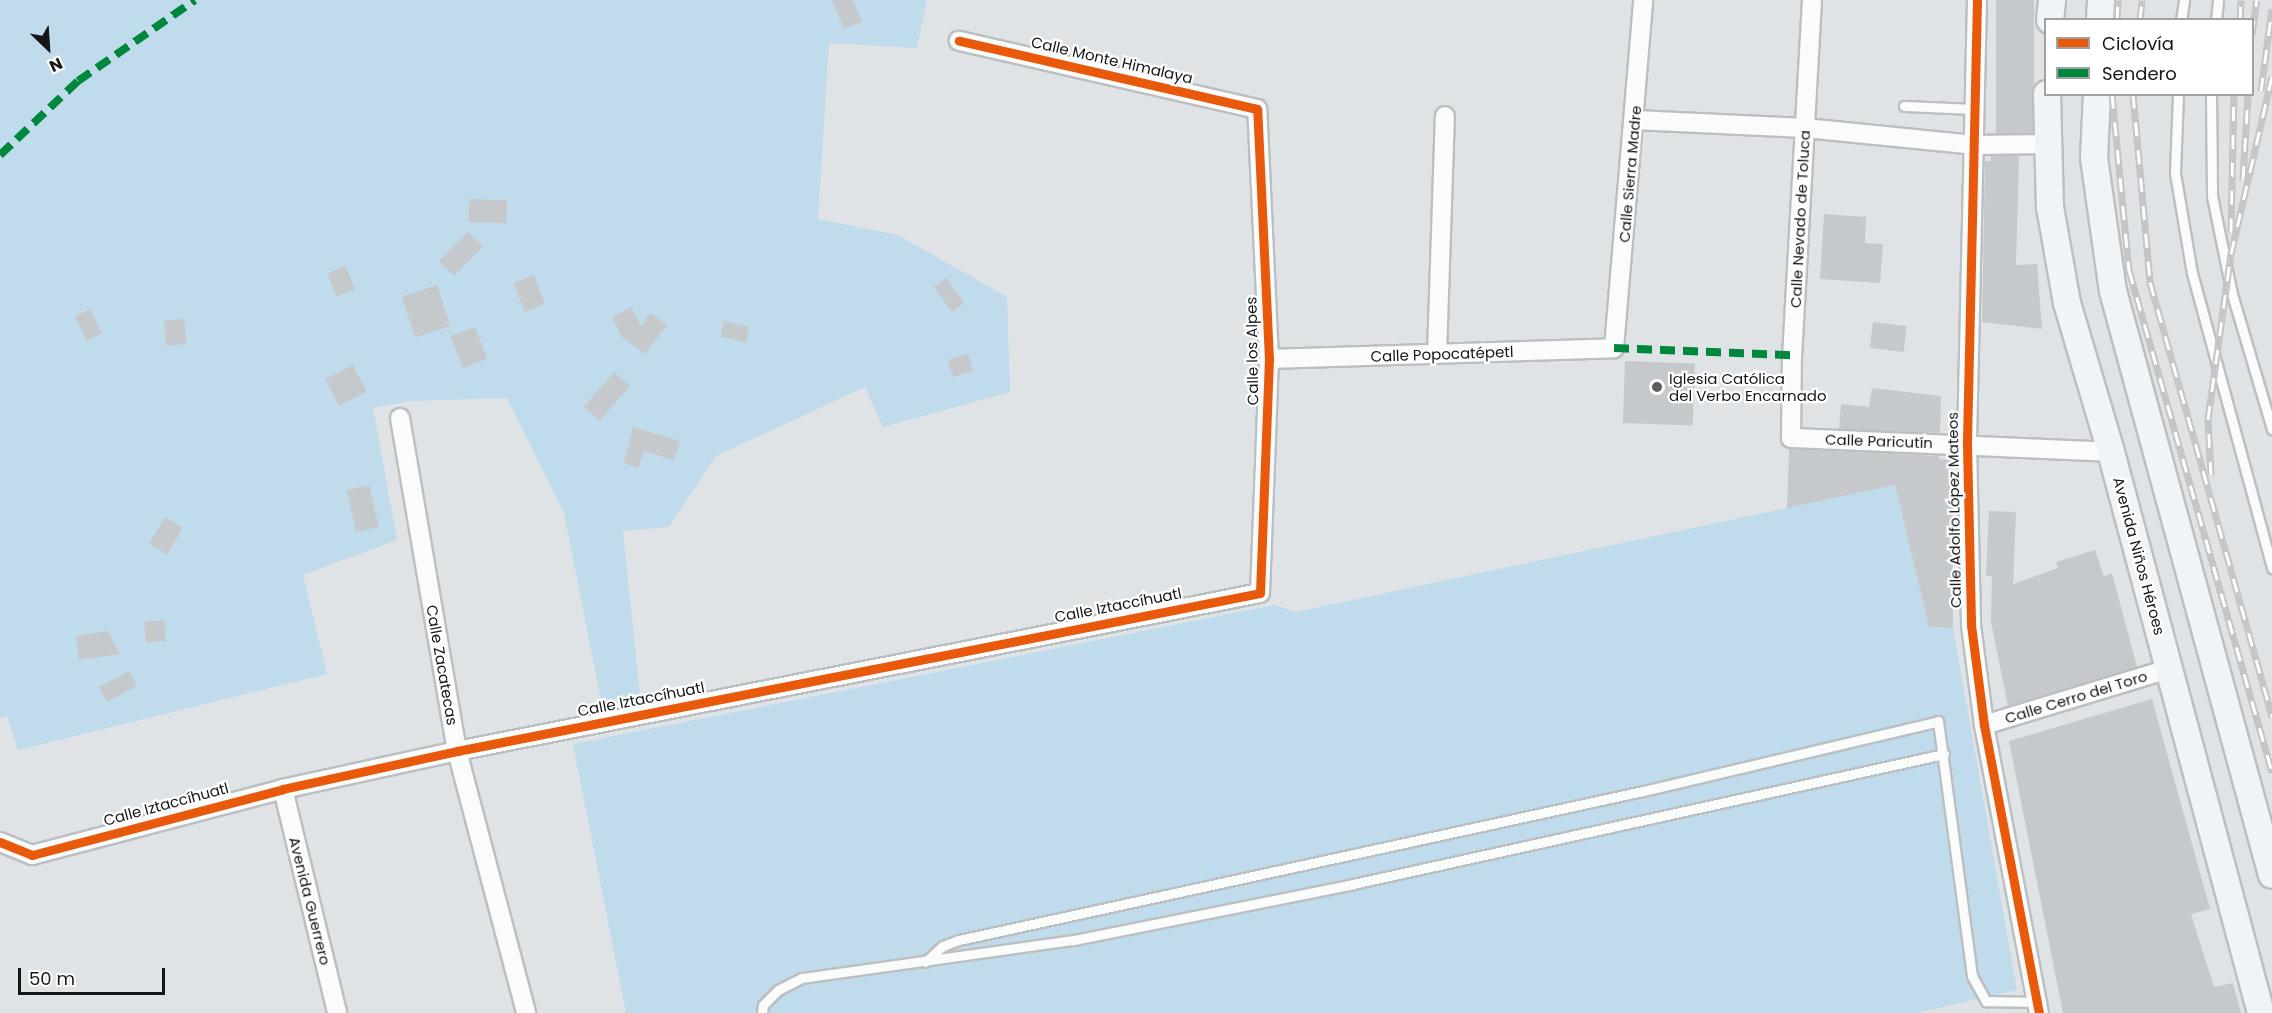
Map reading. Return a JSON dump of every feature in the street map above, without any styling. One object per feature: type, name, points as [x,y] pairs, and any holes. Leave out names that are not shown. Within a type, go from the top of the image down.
[{"type":"main road","points":[[2050,18],[2052,0]]},
{"type":"main road","points":[[2100,18],[2101,0]]},
{"type":"main road","name":"Avenida Niños Héroes","points":[[2047,96],[2050,207],[2067,303],[2111,452],[2262,1013]]},
{"type":"main road","points":[[2097,96],[2094,158],[2114,291],[2272,875]]},
{"type":"street","name":"Calle Sierra Madre","points":[[1614,348],[1635,120],[1643,0]]},
{"type":"street","name":"Calle Nevado de Toluca","points":[[1791,438],[1812,0]]},
{"type":"street","name":"Calle Adolfo López Mateos","points":[[1977,0],[1967,445],[1971,624],[1984,725],[2038,1008]]},
{"type":"street","name":"Calle Monte Himalaya","points":[[959,41],[1257,109]]},
{"type":"street","name":"Calle los Alpes","points":[[1257,109],[1269,359],[1260,593]]},
{"type":"street","points":[[1437,354],[1445,116]]},
{"type":"street","points":[[1635,120],[1805,128],[1974,145],[2050,144]]},
{"type":"street","name":"Calle Popocatépetl","points":[[1269,359],[1614,348]]},
{"type":"street","name":"Calle Zacatecas","points":[[400,418],[457,751],[526,1013]]},
{"type":"street","name":"Calle Paricutín","points":[[1791,438],[2111,452]]},
{"type":"street","name":"Calle Iztaccíhuatl","points":[[0,842],[32,855],[283,789],[457,751],[1260,593]]},
{"type":"street","name":"Calle Cerro del Toro","points":[[1984,725],[2168,669]]},
{"type":"street","name":"Avenida Guerrero","points":[[283,789],[337,1013]]},
{"type":"lane","points":[[2181,18],[2184,0]]},
{"type":"lane","points":[[2216,18],[2218,0]]},
{"type":"lane","points":[[2178,96],[2175,173],[2192,273],[2272,568]]},
{"type":"lane","points":[[2211,96],[2212,196],[2232,294],[2272,429]]},
{"type":"lane","points":[[1904,106],[1975,109]]},
{"type":"lane","points":[[925,962],[943,946],[959,940],[1643,791],[1938,722],[1972,976],[1986,1001],[2038,1008]]},
{"type":"lane","points":[[762,1013],[763,1005],[778,990],[802,978],[1074,940],[1342,886],[1944,754]]},
{"type":"shaded area","points":[[0,0],[927,0],[917,48],[829,43],[818,219],[898,235],[1007,297],[1010,392],[883,427],[865,387],[716,456],[669,527],[623,531],[640,695],[601,700],[564,513],[507,398],[412,401],[373,408],[397,540],[303,575],[327,674],[18,750],[7,716],[0,719]]},
{"type":"shaded area","points":[[1895,485],[1929,627],[1953,628],[2017,990],[1917,1013],[626,1013],[573,744],[1275,605],[1296,612]]},
{"type":"building","points":[[832,0],[853,0],[862,22],[844,29]]},
{"type":"building","points":[[1996,0],[2034,0],[2034,134],[1996,134]]},
{"type":"building","points":[[1991,156],[2019,156],[2016,265],[2037,264],[2042,329],[1982,322],[1985,161],[1991,161]]},
{"type":"building","points":[[469,199],[507,200],[506,223],[468,222]]},
{"type":"building","points":[[1824,214],[1866,217],[1865,243],[1883,244],[1880,283],[1820,279]]},
{"type":"building","points":[[468,232],[483,247],[454,276],[439,261]]},
{"type":"building","points":[[346,266],[355,289],[336,297],[327,273]]},
{"type":"building","points":[[534,275],[545,304],[525,312],[513,283]]},
{"type":"building","points":[[946,278],[964,303],[952,312],[934,287]]},
{"type":"building","points":[[437,285],[450,326],[415,337],[402,296]]},
{"type":"building","points":[[631,307],[641,326],[650,313],[667,325],[645,354],[621,336],[612,317]]},
{"type":"building","points":[[90,309],[102,333],[87,341],[75,317]]},
{"type":"building","points":[[184,319],[186,344],[166,346],[164,321]]},
{"type":"building","points":[[724,321],[749,327],[746,342],[720,337]]},
{"type":"building","points":[[1873,322],[1907,326],[1904,352],[1870,348]]},
{"type":"building","points":[[475,327],[487,359],[463,368],[451,336]]},
{"type":"building","points":[[968,354],[973,371],[953,377],[948,360]]},
{"type":"building","points":[[1625,361],[1695,363],[1693,425],[1623,423]]},
{"type":"building","points":[[353,365],[367,392],[339,406],[325,379]]},
{"type":"building","points":[[614,372],[630,386],[600,420],[584,407]]},
{"type":"building","points":[[1872,388],[1941,396],[1940,433],[1839,429],[1841,404],[1869,407]]},
{"type":"building","points":[[633,427],[680,441],[674,460],[644,451],[638,468],[624,463]]},
{"type":"building","points":[[1789,449],[1939,456],[1939,459],[1952,460],[1953,628],[1929,627],[1895,485],[1787,508]]},
{"type":"building","points":[[369,485],[379,527],[356,532],[347,490]]},
{"type":"building","points":[[1989,511],[2016,512],[2013,584],[2058,568],[2056,562],[2095,550],[2104,577],[2112,573],[2137,667],[2008,706],[1991,622],[1992,576],[1986,576]]},
{"type":"building","points":[[165,517],[183,528],[167,554],[149,544]]},
{"type":"building","points":[[164,620],[166,641],[146,643],[144,622]]},
{"type":"building","points":[[108,631],[120,654],[79,660],[76,636]]},
{"type":"building","points":[[129,671],[137,686],[107,702],[99,687]]},
{"type":"building","points":[[2152,699],[2210,909],[2191,914],[2214,987],[2233,983],[2241,1013],[2063,1013],[2009,741]]},
{"type":"railway","points":[[2117,18],[2118,0]]},
{"type":"railway","points":[[2140,18],[2142,0]]},
{"type":"railway","points":[[2240,18],[2241,0]]},
{"type":"railway","points":[[2254,20],[2257,0]]},
{"type":"railway","points":[[2261,91],[2272,9]]},
{"type":"railway","points":[[2211,475],[2208,419],[2231,254],[2272,77]]},
{"type":"railway","points":[[2112,96],[2129,270],[2272,772]]},
{"type":"railway","points":[[2133,96],[2150,282],[2272,717]]},
{"type":"railway","points":[[2231,232],[2234,96]]},
{"type":"railway","points":[[2243,179],[2248,96]]},
{"type":"marked path","points":[[0,155],[78,81],[195,0]]},
{"type":"marked path","points":[[1614,348],[1792,355]]},
{"type":"cycle path","points":[[1977,0],[1967,445],[1971,625],[1984,725],[2039,1013]]},
{"type":"cycle path","points":[[0,842],[32,855],[283,789],[457,751],[1260,593],[1269,359],[1257,109],[959,41]]},
{"type":"place","name":"Iglesia Católica del Verbo Encarnado","points":[[1657,387]]}]
